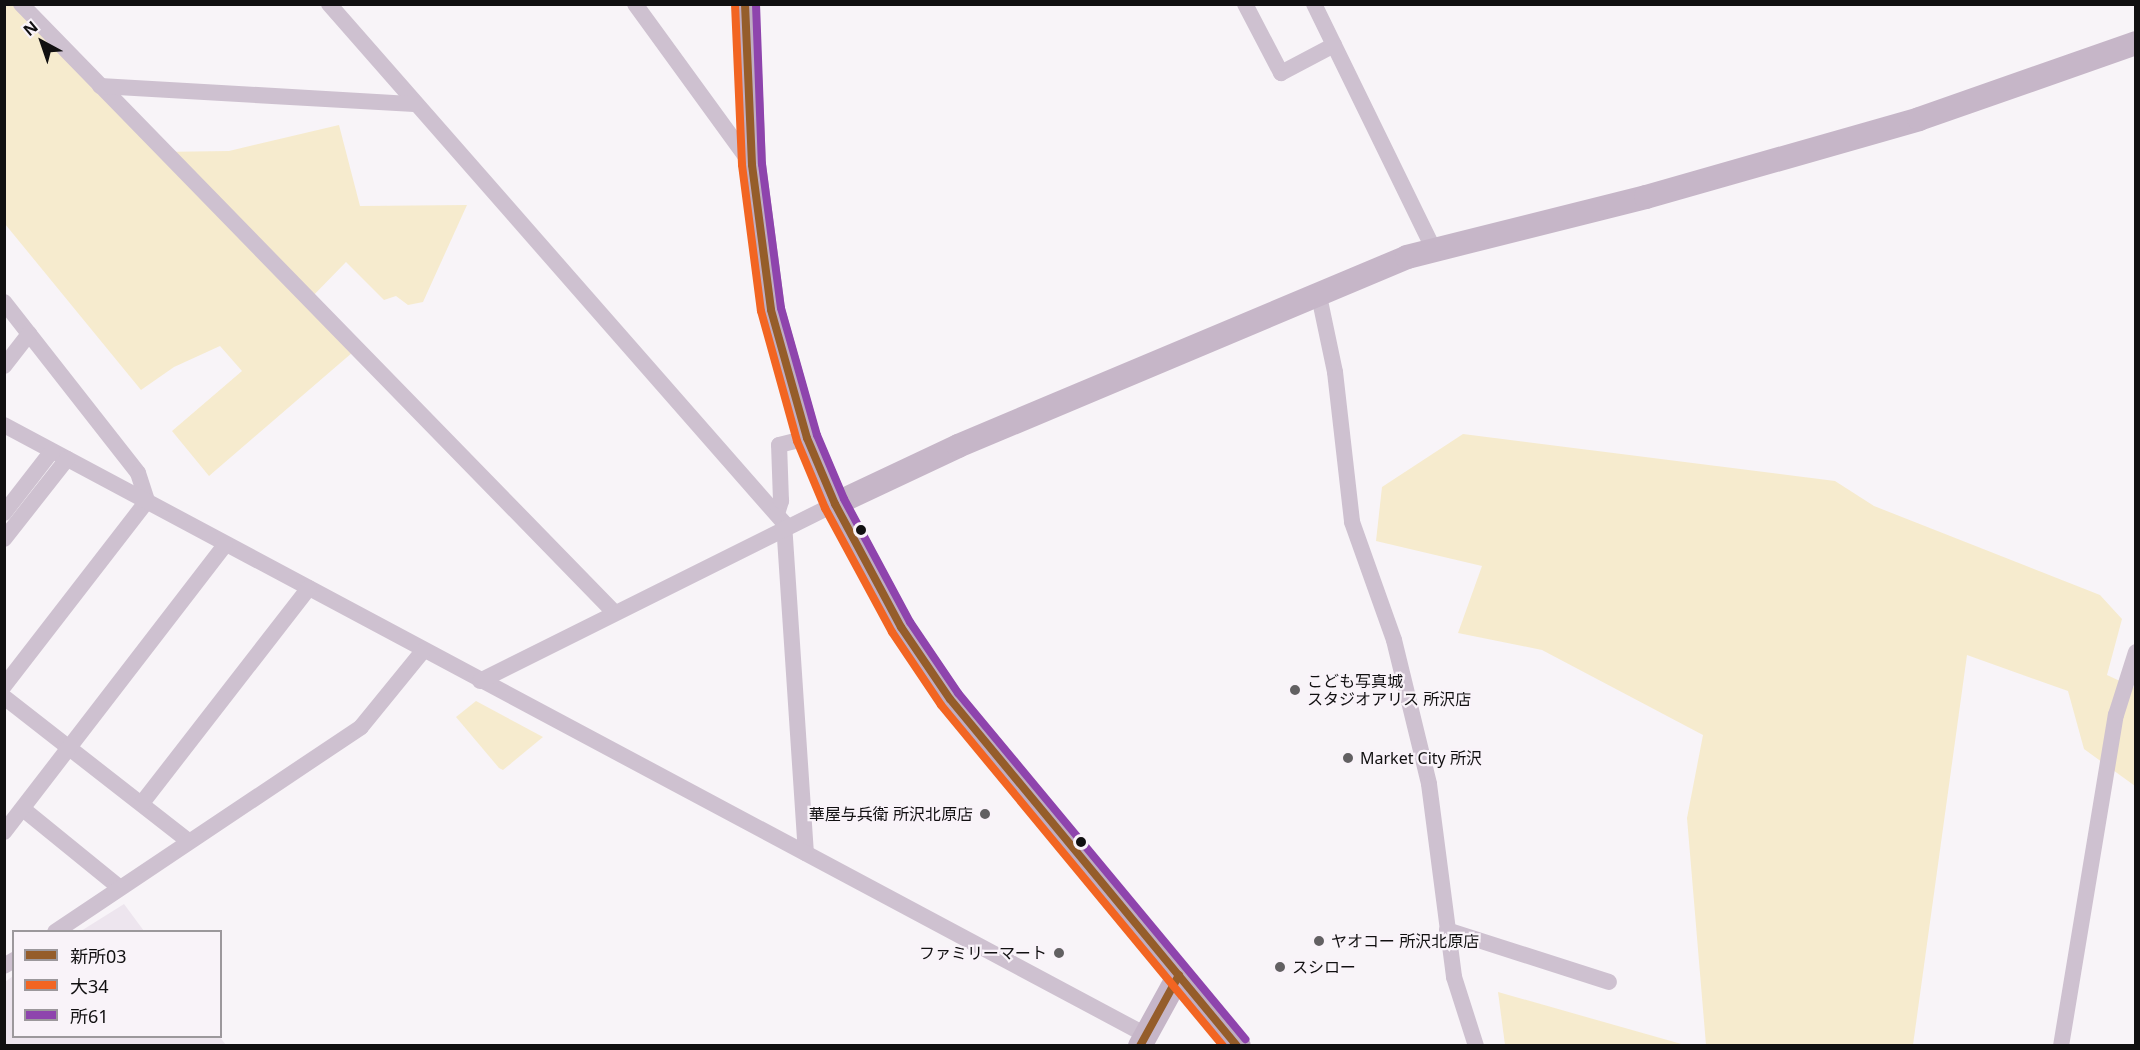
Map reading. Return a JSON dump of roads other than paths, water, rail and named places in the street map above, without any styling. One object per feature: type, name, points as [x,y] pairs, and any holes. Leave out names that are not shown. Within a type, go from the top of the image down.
[{"type":"main road","points":[[745,4],[752,165],[771,310],[807,438],[835,504],[878,587],[937,682],[1237,1046]]},
{"type":"street","points":[[21,4],[614,612]]},
{"type":"street","points":[[329,4],[414,104],[784,523],[806,853]]},
{"type":"street","points":[[635,4],[752,165]]},
{"type":"street","points":[[1245,4],[1281,73],[1334,45]]},
{"type":"street","points":[[1314,4],[1433,248]]},
{"type":"street","points":[[480,681],[614,612],[958,446],[1319,296],[1385,265],[1433,248],[1646,197],[1919,119],[2136,43]]},
{"type":"street","points":[[100,86],[414,104]]},
{"type":"street","points":[[1319,296],[1335,372],[1352,522],[1394,640],[1429,784],[1454,978],[1476,1046]]},
{"type":"street","points":[[4,302],[138,473],[147,501]]},
{"type":"street","points":[[4,366],[29,334]]},
{"type":"street","points":[[4,425],[423,651],[806,853],[1143,1040],[1179,975]]},
{"type":"street","points":[[777,514],[781,501],[779,445],[807,438]]},
{"type":"street","points":[[4,513],[59,455]]},
{"type":"street","points":[[4,539],[59,455]]},
{"type":"street","points":[[4,686],[147,501]]},
{"type":"street","points":[[4,832],[71,748],[225,545]]},
{"type":"street","points":[[142,803],[309,588]]},
{"type":"street","points":[[58,930],[361,727],[423,651]]},
{"type":"street","points":[[2061,1046],[2116,715],[2136,652]]},
{"type":"street","points":[[4,697],[188,841]]},
{"type":"street","points":[[23,809],[119,887]]},
{"type":"street","points":[[1448,930],[1609,982]]},
{"type":"place","name":"こども写真城 スタジオアリス 所沢店","points":[[1295,690]]},
{"type":"place","name":"Market City 所沢","points":[[1348,758]]},
{"type":"place","name":"華屋与兵衛 所沢北原店","points":[[985,814]]},
{"type":"place","name":"ヤオコー 所沢北原店","points":[[1319,941]]},
{"type":"place","name":"ファミリーマート","points":[[1059,953]]},
{"type":"place","name":"スシロー","points":[[1280,967]]}]
